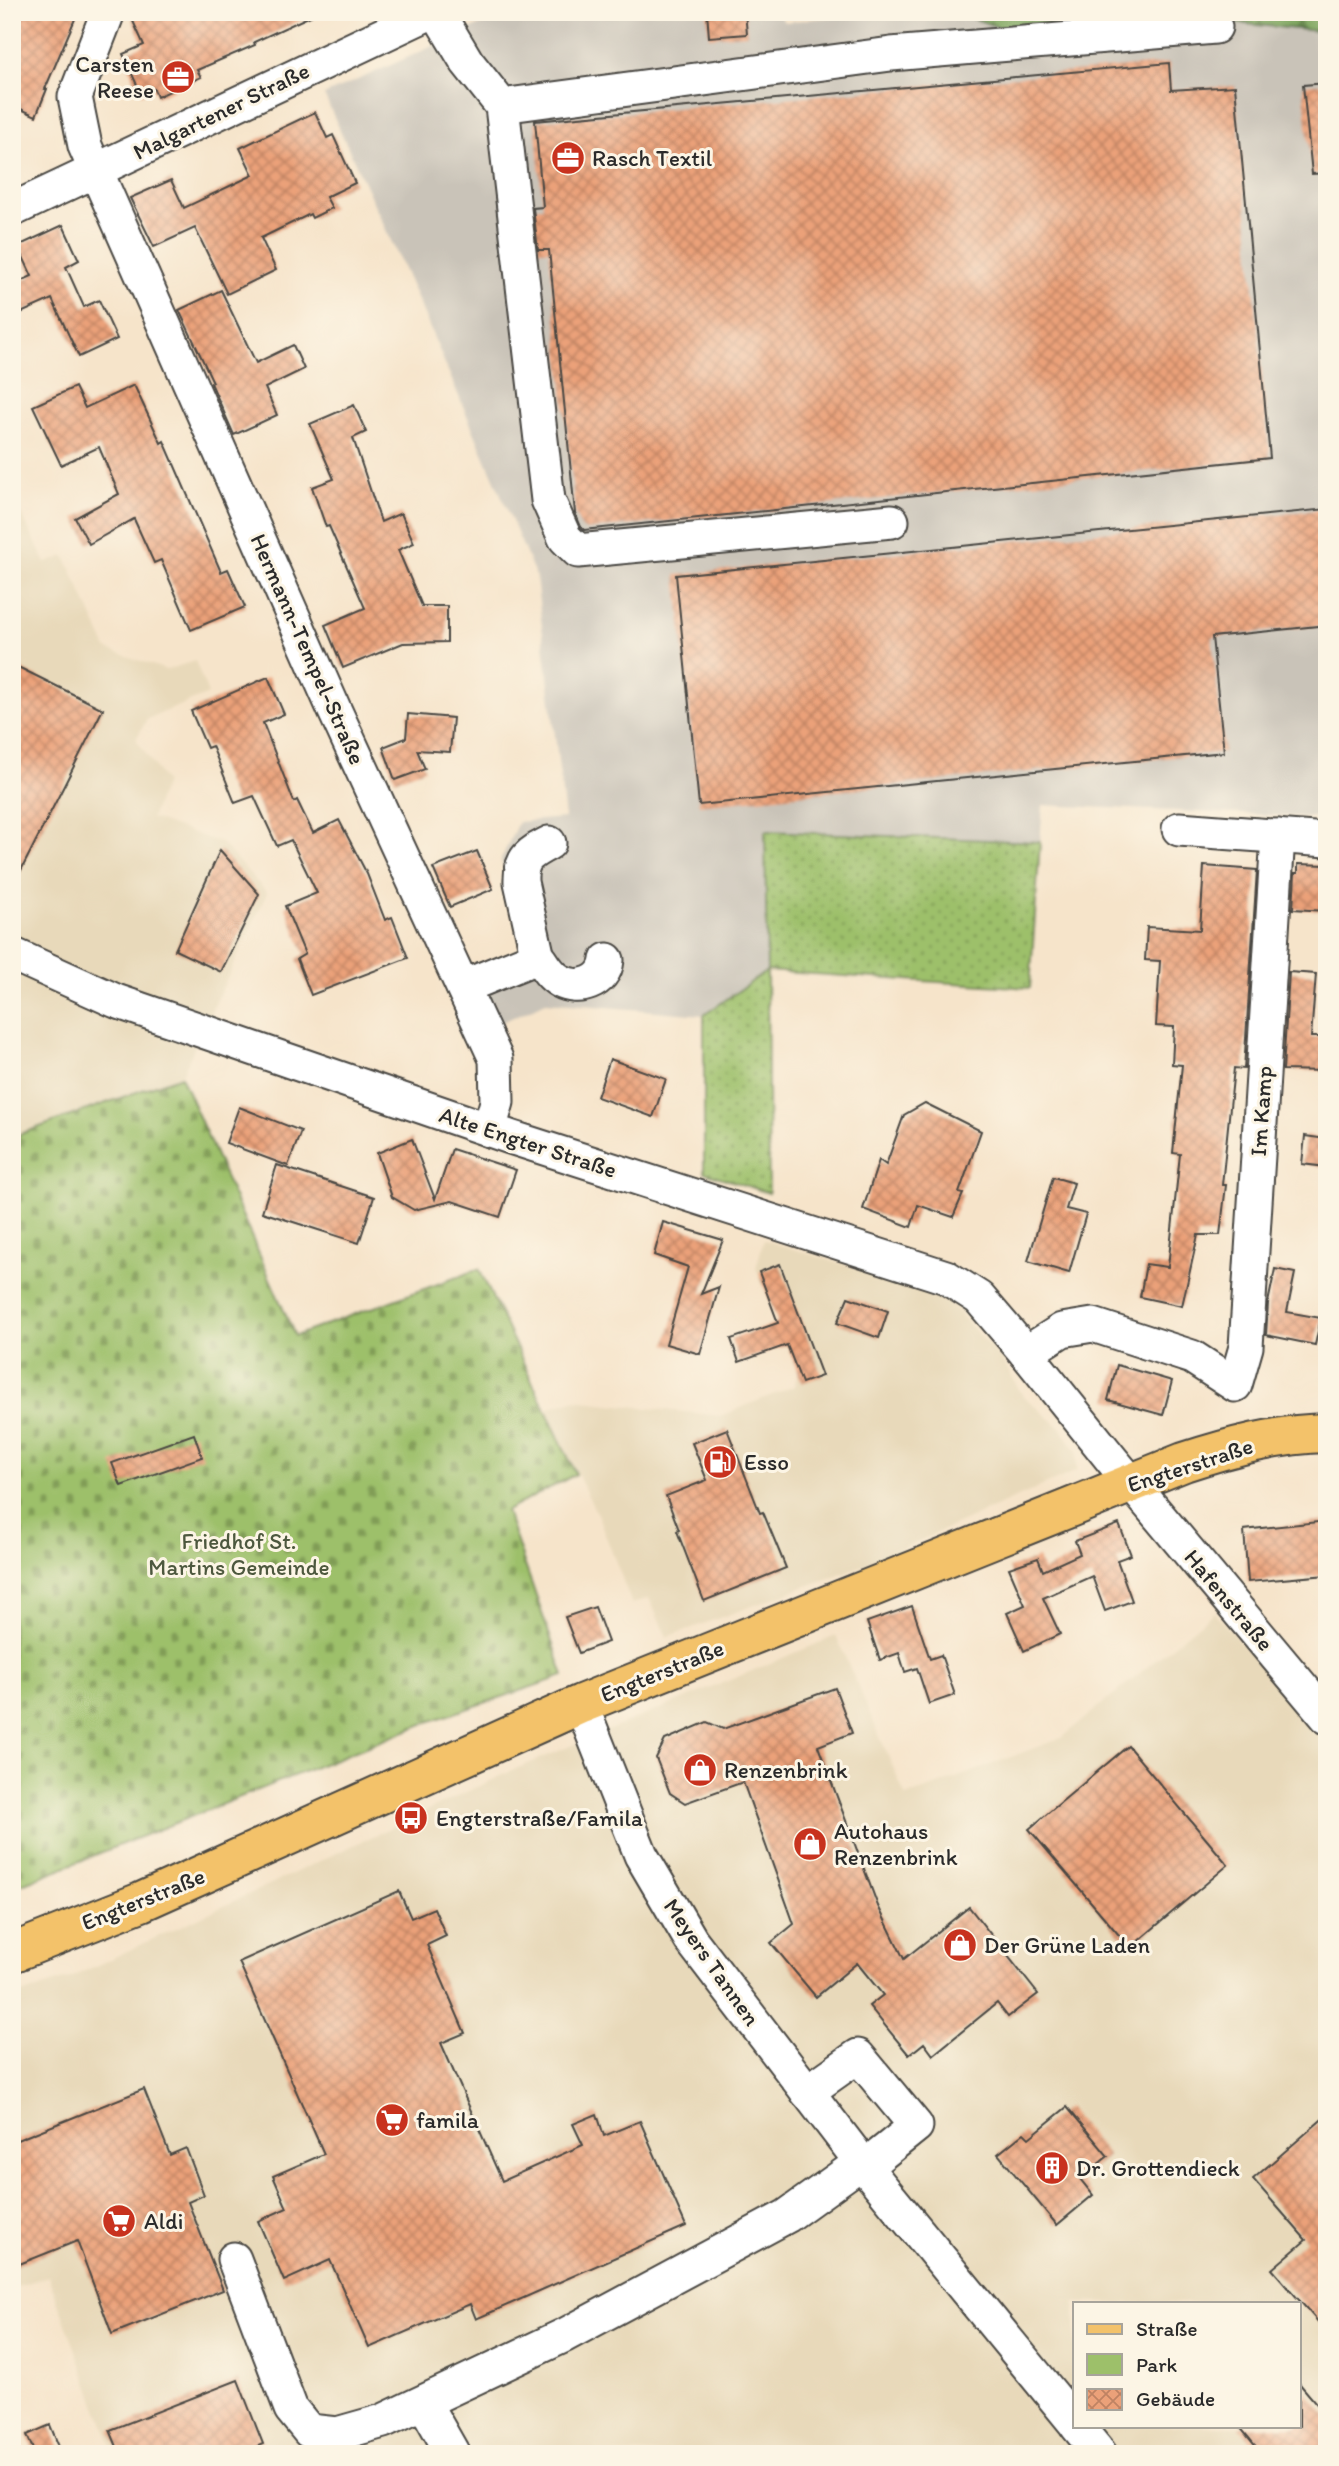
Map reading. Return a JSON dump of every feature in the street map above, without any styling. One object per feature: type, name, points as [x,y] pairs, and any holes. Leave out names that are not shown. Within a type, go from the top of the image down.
[{"type":"main road","name":"Engterstraße","points":[[12,1953],[141,1902],[581,1704],[1184,1462],[1236,1446],[1307,1433],[1327,1433]]},
{"type":"street","name":"Hermann-Tempel-Straße","points":[[108,12],[75,97],[80,129],[334,709],[496,1059],[497,1102],[489,1130]]},
{"type":"street","name":"Malgartener Straße","points":[[12,210],[431,12]]},
{"type":"street","points":[[437,12],[467,62],[502,106],[548,500],[565,538],[578,551],[892,521]]},
{"type":"street","points":[[502,106],[891,54],[1215,27]]},
{"type":"street","points":[[1179,829],[1327,840]]},
{"type":"street","name":"Im Kamp","points":[[1026,1353],[1062,1330],[1093,1325],[1192,1357],[1235,1385],[1246,1347],[1278,836]]},
{"type":"street","points":[[549,843],[533,851],[521,870],[521,882],[538,957],[557,980],[576,985],[595,982],[604,972],[607,961]]},
{"type":"street","name":"Alte Engter Straße","points":[[12,954],[116,1001],[489,1130],[946,1277],[979,1298],[1132,1483]]},
{"type":"street","points":[[463,987],[538,957]]},
{"type":"street","name":"Hafenstraße","points":[[1132,1483],[1327,1717]]},
{"type":"street","name":"Meyers Tannen","points":[[581,1704],[641,1855],[684,1929],[864,2165],[1073,2420]]},
{"type":"street","points":[[234,2259],[290,2409],[309,2431],[337,2434],[383,2421],[565,2334],[787,2217],[916,2126],[858,2056],[807,2092]]},
{"type":"street","points":[[424,2403],[453,2454]]},
{"type":"street","name":"Meyers Tannen","points":[[1079,2428],[1100,2454]]},
{"type":"shaded area","points":[[509,12],[778,12],[784,22],[877,12],[956,12],[1028,38],[1217,21],[1327,32],[1327,818],[1043,805],[1040,842],[766,831],[769,1193],[704,1172],[704,1015],[546,1002],[498,1024],[474,971],[524,946],[501,860],[518,822],[565,818],[536,577],[414,291],[324,95]]},
{"type":"shaded area","points":[[12,496],[46,563],[65,556],[107,649],[166,670],[195,661],[208,694],[147,719],[136,739],[165,782],[151,818],[221,843],[267,893],[181,1076],[12,1137]]},
{"type":"shaded area","points":[[764,1240],[943,1295],[1002,1360],[1023,1396],[1060,1427],[1077,1451],[1076,1471],[867,1564],[667,1637],[649,1598],[632,1604],[599,1518],[545,1409],[573,1400],[721,1416],[794,1386],[798,1373],[756,1268]]},
{"type":"shaded area","points":[[1214,1612],[1327,1744],[1327,2454],[115,2454],[48,2276],[12,2288],[12,1997],[70,1978],[518,1768],[836,1636],[906,1797],[1061,1738]]},
{"type":"green space","points":[[956,12],[1327,12],[1327,32],[1217,21],[1028,38]]},
{"type":"green space","points":[[765,831],[1040,842],[1030,988],[767,971]]},
{"type":"green space","points":[[767,971],[769,1193],[704,1172],[704,1015]]},
{"type":"green space","name":"Friedhof St. Martins Gemeinde","points":[[181,1076],[295,1336],[479,1269],[576,1474],[506,1511],[564,1676],[428,1722],[12,1888],[12,1137]]},
{"type":"building","points":[[12,12],[78,12],[36,116],[12,105]]},
{"type":"building","points":[[145,12],[319,12],[254,42],[255,45],[197,70],[201,77],[157,97],[154,89],[141,94],[123,54],[144,45],[132,19]]},
{"type":"building","points":[[707,12],[745,12],[747,34],[709,37]]},
{"type":"building","points":[[1169,63],[1171,90],[1235,86],[1270,458],[584,530],[581,527],[575,513],[549,250],[538,250],[533,208],[543,207],[535,121]]},
{"type":"building","points":[[1327,83],[1327,173],[1312,174],[1303,85]]},
{"type":"building","points":[[315,112],[327,138],[333,135],[355,183],[326,197],[332,208],[312,218],[310,214],[261,238],[276,270],[227,294],[195,228],[154,247],[130,198],[171,180],[184,208],[253,175],[240,148]]},
{"type":"building","points":[[63,225],[79,260],[66,267],[84,307],[99,300],[117,339],[79,357],[52,299],[12,317],[12,285],[32,276],[18,246]]},
{"type":"building","points":[[221,290],[256,363],[293,345],[304,369],[265,388],[277,415],[234,435],[211,383],[213,382],[179,310]]},
{"type":"building","points":[[134,385],[161,443],[164,441],[221,572],[228,569],[245,607],[191,630],[161,560],[154,563],[134,519],[89,544],[75,518],[119,494],[99,447],[61,465],[33,406],[75,387],[85,408]]},
{"type":"building","points":[[354,405],[366,432],[353,438],[381,522],[401,513],[414,543],[398,550],[422,606],[447,606],[447,642],[403,643],[343,668],[325,625],[365,608],[329,526],[326,527],[312,487],[334,479],[310,424]]},
{"type":"building","points":[[1327,509],[1327,625],[1212,637],[1224,752],[699,805],[676,575]]},
{"type":"building","points":[[12,664],[103,709],[12,888]]},
{"type":"building","points":[[268,677],[284,714],[263,723],[294,802],[297,800],[313,833],[339,820],[367,874],[385,920],[392,917],[408,958],[311,995],[297,959],[305,954],[285,906],[317,893],[291,840],[277,846],[254,796],[235,803],[212,746],[207,748],[191,711]]},
{"type":"building","points":[[408,714],[453,718],[450,752],[417,750],[425,769],[395,780],[383,747],[406,738]]},
{"type":"building","points":[[220,850],[259,894],[221,972],[175,950]]},
{"type":"building","points":[[477,851],[493,889],[450,907],[433,868]]},
{"type":"building","points":[[1298,864],[1327,865],[1327,911],[1293,909]]},
{"type":"building","points":[[1204,866],[1257,870],[1244,1069],[1234,1068],[1222,1185],[1226,1185],[1220,1235],[1198,1235],[1182,1306],[1140,1297],[1146,1264],[1168,1267],[1180,1154],[1173,1153],[1182,1065],[1172,1064],[1174,1027],[1156,1026],[1160,961],[1145,960],[1147,927],[1200,930]]},
{"type":"building","points":[[1289,972],[1316,974],[1311,1037],[1327,1037],[1327,1071],[1283,1070]]},
{"type":"building","points":[[610,1059],[666,1079],[653,1117],[597,1097]]},
{"type":"building","points":[[925,1103],[981,1131],[959,1193],[963,1194],[953,1217],[918,1205],[911,1227],[863,1209],[879,1160],[886,1165],[904,1115]]},
{"type":"building","points":[[239,1107],[301,1131],[288,1166],[226,1143]]},
{"type":"building","points":[[1305,1136],[1327,1139],[1327,1167],[1302,1164]]},
{"type":"building","points":[[412,1139],[435,1199],[452,1149],[516,1170],[500,1217],[452,1201],[414,1210],[392,1197],[377,1153]]},
{"type":"building","points":[[277,1165],[374,1197],[359,1243],[262,1212]]},
{"type":"building","points":[[1053,1177],[1074,1183],[1066,1209],[1086,1214],[1069,1273],[1028,1261]]},
{"type":"building","points":[[663,1222],[723,1240],[701,1294],[719,1287],[700,1354],[666,1344],[688,1267],[654,1255]]},
{"type":"building","points":[[780,1264],[822,1376],[802,1383],[787,1345],[739,1362],[731,1339],[778,1323],[759,1272]]},
{"type":"building","points":[[1275,1269],[1295,1273],[1287,1312],[1321,1318],[1315,1345],[1266,1335],[1268,1303]]},
{"type":"building","points":[[848,1297],[888,1311],[879,1338],[837,1323]]},
{"type":"building","points":[[1117,1365],[1172,1381],[1163,1415],[1108,1400]]},
{"type":"building","points":[[727,1429],[760,1513],[763,1512],[786,1568],[704,1601],[666,1496],[707,1480],[692,1443]]},
{"type":"building","points":[[194,1434],[202,1457],[121,1486],[112,1463]]},
{"type":"building","points":[[1327,1521],[1327,1575],[1248,1582],[1244,1530]]},
{"type":"building","points":[[1119,1524],[1131,1555],[1117,1560],[1132,1601],[1105,1611],[1092,1576],[1043,1598],[1060,1634],[1024,1651],[1007,1613],[1025,1605],[1009,1568],[1038,1558],[1043,1571],[1080,1554],[1075,1541]]},
{"type":"building","points":[[912,1606],[930,1659],[941,1655],[955,1695],[929,1704],[917,1668],[905,1672],[899,1653],[880,1660],[867,1622]]},
{"type":"building","points":[[595,1607],[608,1642],[579,1653],[565,1617]]},
{"type":"building","points":[[835,1688],[852,1733],[818,1746],[878,1906],[904,1959],[969,1907],[1038,1994],[1008,2017],[997,2003],[933,2055],[924,2043],[909,2055],[869,2006],[883,1995],[857,1963],[816,1997],[771,1943],[794,1924],[743,1782],[685,1803],[670,1793],[656,1758],[665,1740],[707,1722],[723,1729]]},
{"type":"building","points":[[1128,1746],[1228,1865],[1130,1948],[1029,1829]]},
{"type":"building","name":"famila","points":[[399,1891],[411,1918],[434,1908],[446,1936],[427,1945],[465,2033],[441,2043],[502,2181],[583,2145],[573,2124],[597,2114],[604,2136],[640,2121],[686,2226],[476,2319],[470,2304],[369,2348],[330,2260],[284,2281],[258,2221],[287,2208],[273,2176],[324,2154],[239,1962]]},
{"type":"building","name":"Aldi","points":[[144,2089],[170,2155],[186,2148],[204,2195],[188,2202],[223,2290],[112,2334],[77,2241],[12,2267],[12,2142]]},
{"type":"building","name":"Dr. Grottendieck","points":[[1067,2107],[1108,2156],[1080,2179],[1093,2195],[1057,2225],[998,2154],[1024,2133],[1029,2138]]},
{"type":"building","points":[[1327,2115],[1327,2332],[1272,2269],[1306,2240],[1253,2179]]},
{"type":"building","points":[[238,2380],[263,2444],[239,2454],[120,2454],[110,2430]]},
{"type":"building","points":[[1300,2384],[1327,2416],[1327,2454],[1262,2454],[1241,2428],[1300,2428]]},
{"type":"building","points":[[50,2425],[62,2454],[35,2454],[27,2435]]},
{"type":"place","name":"Carsten Reese","points":[[178,77]]},
{"type":"place","name":"Rasch Textil","points":[[568,158]]},
{"type":"place","name":"Esso","points":[[720,1462]]},
{"type":"place","name":"Renzenbrink","points":[[700,1770]]},
{"type":"place","name":"Engterstraße/Famila","points":[[411,1818]]},
{"type":"place","name":"Autohaus Renzenbrink","points":[[810,1844]]},
{"type":"place","name":"Der Grüne Laden","points":[[960,1945]]},
{"type":"place","name":"famila","points":[[392,2120]]},
{"type":"place","name":"Dr. Grottendieck","points":[[1052,2168]]},
{"type":"place","name":"Aldi","points":[[119,2221]]}]
